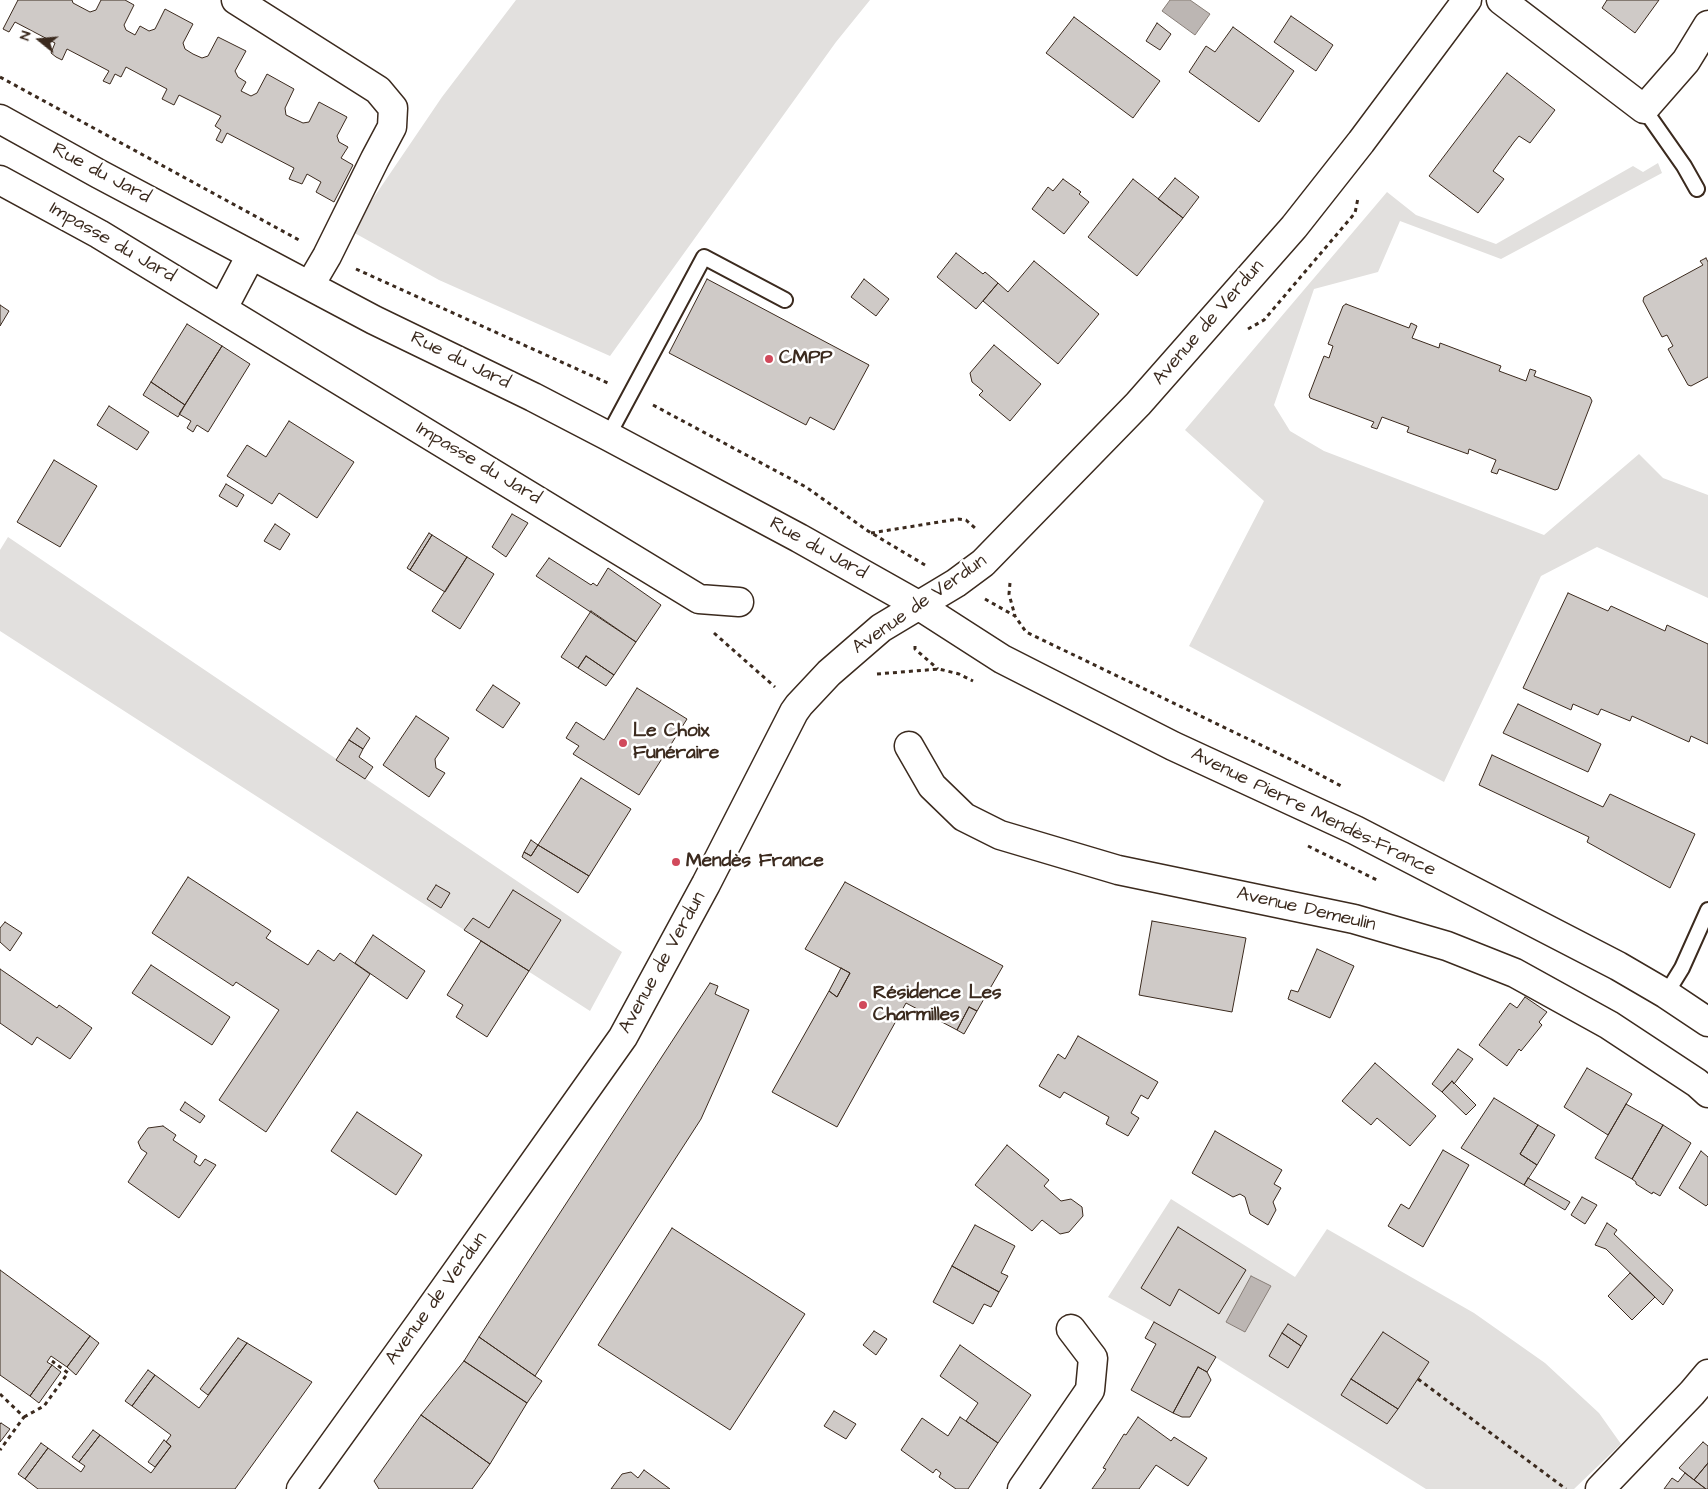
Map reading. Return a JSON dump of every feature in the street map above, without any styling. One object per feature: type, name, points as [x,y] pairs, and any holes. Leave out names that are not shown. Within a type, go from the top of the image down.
[{"type":"street","points":[[236,0],[378,90],[393,108],[392,127],[327,256],[310,285]]},
{"type":"street","name":"Avenue de Verdun","points":[[300,1489],[422,1322],[623,1038],[800,705],[828,673],[881,628],[956,583],[983,563],[1138,404],[1294,227],[1468,0]]},
{"type":"street","points":[[1501,0],[1644,109],[1686,61],[1708,26]]},
{"type":"street","name":"Rue du Jard","points":[[0,119],[374,320],[608,436],[865,574],[918,605]]},
{"type":"street","name":"Impasse du Jard","points":[[0,180],[99,234],[223,308],[699,599],[739,602]]},
{"type":"street","points":[[223,308],[250,255]]},
{"type":"street","name":"Avenue Pierre Mendès-France","points":[[918,605],[1002,660],[1174,746],[1355,830],[1618,966],[1666,994],[1708,1022]]},
{"type":"street","name":"Avenue Demeulin","points":[[909,746],[932,786],[964,817],[1000,835],[1118,870],[1354,919],[1447,946],[1515,973],[1610,1025],[1697,1083],[1708,1093]]},
{"type":"street","points":[[1022,1489],[1090,1390],[1093,1358],[1071,1328]]},
{"type":"street","points":[[1600,1489],[1708,1374]]},
{"type":"lane","points":[[1644,109],[1684,166],[1697,189]]},
{"type":"lane","points":[[608,436],[704,257],[785,300]]},
{"type":"lane","points":[[1666,994],[1682,968],[1708,910]]},
{"type":"path","points":[[0,77],[327,256],[631,393],[806,487],[871,533],[1015,616]]},
{"type":"path","points":[[871,533],[958,519],[966,520],[998,548]]},
{"type":"path","points":[[1010,578],[1009,594],[1015,616],[1026,632],[1294,761],[1345,788]]},
{"type":"path","points":[[699,599],[706,626],[770,684],[800,705]]},
{"type":"path","points":[[828,673],[878,674],[939,669],[959,674],[977,683]]},
{"type":"path","points":[[1304,844],[1384,884]]},
{"type":"path","points":[[0,1450],[24,1417],[44,1406],[68,1373],[52,1361]]},
{"type":"path","points":[[1418,1379],[1566,1489]]},
{"type":"path","points":[[0,1394],[24,1417]]},
{"type":"shaded area","points":[[516,0],[870,0],[836,42],[610,356],[439,280],[351,231],[442,97]]},
{"type":"shaded area","points":[[1170,0],[1190,0],[1210,14],[1195,35],[1162,11]]},
{"type":"shaded area","points":[[1658,163],[1662,173],[1501,259],[1400,221],[1378,272],[1314,289],[1274,405],[1290,431],[1324,451],[1544,535],[1639,454],[1663,478],[1708,495],[1708,598],[1597,547],[1541,576],[1444,782],[1189,646],[1264,501],[1185,430],[1387,192],[1416,215],[1496,244],[1633,166],[1643,172]]},
{"type":"shaded area","points":[[8,537],[622,952],[590,1011],[0,631],[0,550]]},
{"type":"shaded area","points":[[1171,1199],[1295,1277],[1327,1229],[1474,1313],[1545,1363],[1599,1413],[1621,1444],[1574,1489],[1426,1489],[1199,1347],[1108,1297]]},
{"type":"shaded area","points":[[1251,1276],[1271,1286],[1245,1332],[1226,1322]]},
{"type":"building","points":[[18,0],[72,0],[73,3],[90,12],[96,10],[101,0],[125,0],[134,5],[124,25],[126,30],[135,35],[140,26],[149,31],[155,29],[165,9],[193,24],[183,43],[185,49],[193,54],[202,58],[208,56],[218,37],[246,51],[235,71],[238,77],[246,82],[241,91],[251,96],[257,93],[267,74],[294,89],[285,108],[286,115],[303,123],[309,122],[319,102],[347,117],[337,136],[339,142],[348,147],[341,158],[353,165],[334,202],[316,192],[321,182],[307,174],[302,184],[289,179],[294,168],[227,133],[222,143],[216,140],[221,130],[215,126],[221,116],[179,95],[174,105],[162,99],[167,89],[126,67],[121,77],[115,74],[110,84],[103,81],[109,71],[67,49],[62,60],[56,57],[51,53],[55,43],[15,22],[9,32],[3,29]]},
{"type":"building","points":[[1607,0],[1659,0],[1635,33],[1602,8]]},
{"type":"building","points":[[1291,16],[1333,45],[1316,71],[1274,42]]},
{"type":"building","points":[[1074,17],[1160,81],[1133,118],[1046,53]]},
{"type":"building","points":[[1157,23],[1171,34],[1160,50],[1146,41]]},
{"type":"building","points":[[1233,27],[1294,71],[1259,122],[1189,72],[1206,46],[1215,52]]},
{"type":"building","points":[[1507,73],[1555,110],[1530,143],[1519,136],[1514,142],[1493,171],[1504,179],[1478,213],[1429,176]]},
{"type":"building","points":[[1175,178],[1199,197],[1183,218],[1158,199]]},
{"type":"building","points":[[1063,179],[1081,192],[1079,194],[1089,202],[1064,234],[1032,209],[1048,187],[1053,191]]},
{"type":"building","points":[[1133,179],[1183,218],[1137,276],[1088,237]]},
{"type":"building","points":[[956,253],[998,283],[976,309],[937,277]]},
{"type":"building","points":[[1706,258],[1708,262],[1708,377],[1691,386],[1688,385],[1668,349],[1673,346],[1667,335],[1662,337],[1643,301],[1644,297],[1703,265],[1700,261]]},
{"type":"building","points":[[1034,261],[1099,314],[1058,364],[983,301],[998,283],[1008,292]]},
{"type":"building","name":"CMPP","points":[[707,279],[869,365],[834,430],[810,417],[806,425],[669,353]]},
{"type":"building","points":[[864,279],[889,299],[876,316],[851,297]]},
{"type":"building","points":[[1346,304],[1409,328],[1411,323],[1417,326],[1412,338],[1439,348],[1440,343],[1501,366],[1499,371],[1526,381],[1530,369],[1536,371],[1534,376],[1590,397],[1592,401],[1558,489],[1555,490],[1499,469],[1497,474],[1491,472],[1496,460],[1469,449],[1468,454],[1407,432],[1409,427],[1382,417],[1377,429],[1371,427],[1374,422],[1310,398],[1309,395],[1324,356],[1329,358],[1333,346],[1328,344],[1343,306]]},
{"type":"building","points":[[0,305],[9,311],[0,326]]},
{"type":"building","points":[[187,324],[222,346],[185,405],[151,382]]},
{"type":"building","points":[[994,345],[1041,384],[1010,421],[979,395],[983,391],[972,382],[970,373]]},
{"type":"building","points":[[222,346],[250,364],[208,432],[197,425],[193,432],[187,428],[191,421],[179,414]]},
{"type":"building","points":[[151,382],[185,405],[178,417],[143,395]]},
{"type":"building","points":[[109,406],[149,432],[137,450],[97,425]]},
{"type":"building","points":[[289,421],[354,462],[317,518],[279,493],[272,504],[227,476],[247,445],[266,457]]},
{"type":"building","points":[[54,460],[97,486],[60,547],[17,522]]},
{"type":"building","points":[[226,484],[244,495],[237,507],[219,496]]},
{"type":"building","points":[[512,514],[528,523],[506,557],[492,547]]},
{"type":"building","points":[[275,524],[290,534],[280,550],[264,541]]},
{"type":"building","points":[[429,533],[432,535],[410,570],[407,568]]},
{"type":"building","points":[[432,535],[467,557],[445,592],[410,570]]},
{"type":"building","points":[[467,557],[494,574],[460,629],[432,611]]},
{"type":"building","points":[[549,558],[591,585],[593,583],[597,586],[608,568],[661,605],[636,642],[536,576]]},
{"type":"building","points":[[1568,593],[1608,611],[1611,606],[1665,631],[1667,625],[1708,644],[1708,744],[1691,736],[1689,742],[1632,716],[1630,721],[1601,709],[1598,715],[1573,704],[1571,710],[1523,688]]},
{"type":"building","points":[[591,611],[636,642],[614,675],[586,656],[578,668],[561,657]]},
{"type":"building","points":[[586,656],[614,675],[606,686],[578,668]]},
{"type":"building","points":[[493,685],[520,703],[503,728],[476,710]]},
{"type":"building","name":"Le Choix Funéraire","points":[[637,688],[687,719],[639,795],[573,754],[579,746],[566,738],[576,722],[604,740]]},
{"type":"building","points":[[1518,704],[1601,744],[1588,772],[1503,733]]},
{"type":"building","points":[[416,716],[449,738],[435,759],[436,768],[445,773],[429,797],[383,765]]},
{"type":"building","points":[[357,728],[370,738],[363,749],[349,740]]},
{"type":"building","points":[[349,740],[363,749],[359,757],[373,767],[365,779],[336,760]]},
{"type":"building","points":[[1492,755],[1603,807],[1610,794],[1695,834],[1670,888],[1587,842],[1589,837],[1479,785]]},
{"type":"building","points":[[581,778],[631,809],[589,876],[538,845]]},
{"type":"building","points":[[531,840],[538,845],[531,856],[524,852]]},
{"type":"building","points":[[538,845],[589,876],[578,893],[522,857],[524,852],[531,856]]},
{"type":"building","points":[[188,877],[271,931],[266,938],[308,965],[318,950],[334,961],[340,953],[370,974],[266,1132],[219,1100],[279,1010],[236,982],[233,986],[152,933]]},
{"type":"building","name":"Résidence Les Charmilles","points":[[845,882],[1003,966],[977,1011],[969,1007],[957,1030],[906,1003],[837,1127],[772,1092],[829,991],[837,997],[850,973],[805,949]]},
{"type":"building","points":[[436,885],[450,893],[441,908],[427,899]]},
{"type":"building","points":[[513,890],[561,920],[529,971],[464,930],[473,918],[489,928]]},
{"type":"building","points":[[1152,921],[1246,938],[1232,1012],[1139,995]]},
{"type":"building","points":[[5,922],[22,933],[10,951],[0,942],[0,928]]},
{"type":"building","points":[[373,935],[425,971],[407,999],[355,963]]},
{"type":"building","points":[[481,941],[529,971],[487,1037],[456,1017],[463,1005],[447,995]]},
{"type":"building","points":[[1317,949],[1354,966],[1330,1018],[1288,999],[1291,990],[1298,992]]},
{"type":"building","points":[[151,965],[230,1017],[212,1045],[132,993]]},
{"type":"building","points":[[841,968],[850,973],[837,997],[829,991]]},
{"type":"building","points":[[0,969],[57,1008],[59,1005],[92,1028],[70,1059],[37,1037],[32,1045],[0,1023]]},
{"type":"building","points":[[710,983],[718,986],[715,994],[749,1010],[722,1072],[701,1119],[535,1376],[479,1337]]},
{"type":"building","points":[[1525,997],[1547,1012],[1539,1022],[1542,1025],[1521,1051],[1519,1049],[1507,1066],[1479,1045],[1510,1003],[1517,1008]]},
{"type":"building","points":[[969,1007],[977,1011],[964,1034],[957,1030]]},
{"type":"building","points":[[1078,1036],[1158,1082],[1148,1099],[1141,1095],[1131,1113],[1139,1118],[1128,1136],[1106,1124],[1109,1117],[1064,1092],[1060,1098],[1039,1086],[1058,1054],[1065,1059]]},
{"type":"building","points":[[1458,1049],[1473,1059],[1454,1084],[1452,1081],[1442,1092],[1432,1084]]},
{"type":"building","points":[[1375,1063],[1436,1116],[1410,1146],[1377,1118],[1371,1125],[1342,1101]]},
{"type":"building","points":[[1587,1068],[1632,1094],[1608,1135],[1564,1107]]},
{"type":"building","points":[[1452,1081],[1476,1105],[1466,1115],[1442,1092]]},
{"type":"building","points":[[1494,1098],[1538,1125],[1520,1154],[1537,1165],[1524,1185],[1461,1148]]},
{"type":"building","points":[[185,1102],[205,1116],[200,1123],[180,1110]]},
{"type":"building","points":[[1626,1104],[1663,1125],[1632,1179],[1595,1158]]},
{"type":"building","points":[[357,1112],[422,1155],[396,1195],[331,1151]]},
{"type":"building","points":[[1538,1125],[1555,1135],[1537,1165],[1520,1154]]},
{"type":"building","points":[[1663,1125],[1691,1143],[1660,1196],[1653,1192],[1652,1194],[1636,1184],[1632,1179]]},
{"type":"building","points":[[163,1126],[176,1135],[173,1140],[197,1156],[194,1162],[200,1166],[205,1159],[216,1165],[179,1218],[128,1182],[147,1153],[141,1149],[138,1142],[148,1128]]},
{"type":"building","points":[[1215,1131],[1282,1170],[1274,1184],[1281,1188],[1273,1202],[1276,1210],[1268,1225],[1250,1214],[1245,1197],[1240,1194],[1233,1197],[1192,1173]]},
{"type":"building","points":[[1007,1145],[1049,1180],[1044,1186],[1061,1201],[1071,1199],[1082,1207],[1083,1216],[1069,1232],[1060,1234],[1042,1220],[1032,1231],[975,1185]]},
{"type":"building","points":[[1443,1150],[1469,1165],[1423,1247],[1388,1226],[1401,1204],[1409,1209]]},
{"type":"building","points":[[1701,1151],[1708,1157],[1708,1204],[1706,1206],[1679,1188]]},
{"type":"building","points":[[1528,1178],[1570,1202],[1565,1210],[1524,1185]]},
{"type":"building","points":[[1582,1197],[1597,1205],[1585,1224],[1571,1215]]},
{"type":"building","points":[[1607,1223],[1617,1230],[1614,1234],[1673,1290],[1663,1305],[1606,1249],[1595,1245]]},
{"type":"building","points":[[975,1225],[1015,1246],[1001,1273],[1008,1276],[999,1292],[952,1266]]},
{"type":"building","points":[[1178,1227],[1246,1270],[1219,1314],[1179,1289],[1170,1306],[1141,1288]]},
{"type":"building","points":[[672,1228],[805,1314],[730,1430],[598,1345]]},
{"type":"building","points":[[952,1266],[999,1292],[991,1307],[984,1304],[973,1324],[933,1302]]},
{"type":"building","points":[[0,1270],[90,1336],[67,1367],[51,1356],[47,1362],[52,1365],[30,1396],[0,1375]]},
{"type":"building","points":[[1630,1273],[1655,1297],[1632,1320],[1608,1296]]},
{"type":"building","points":[[1154,1322],[1216,1357],[1207,1372],[1198,1367],[1173,1413],[1131,1390],[1156,1344],[1145,1338]]},
{"type":"building","points":[[1288,1324],[1307,1336],[1301,1346],[1282,1333]]},
{"type":"building","points":[[874,1331],[887,1339],[876,1355],[863,1345]]},
{"type":"building","points":[[1383,1332],[1429,1362],[1398,1409],[1351,1379]]},
{"type":"building","points":[[1282,1333],[1301,1346],[1288,1368],[1269,1356]]},
{"type":"building","points":[[90,1336],[99,1343],[76,1375],[67,1367]]},
{"type":"building","points":[[479,1337],[542,1381],[527,1403],[464,1361]]},
{"type":"building","points":[[238,1338],[247,1343],[208,1395],[200,1389]]},
{"type":"building","points":[[247,1343],[312,1382],[235,1489],[38,1489],[25,1479],[48,1448],[81,1472],[85,1466],[79,1462],[100,1435],[151,1473],[171,1446],[166,1442],[171,1435],[132,1406],[155,1375],[199,1408]]},
{"type":"building","points":[[960,1345],[1031,1395],[998,1443],[966,1421],[978,1403],[940,1376]]},
{"type":"building","points":[[464,1361],[527,1403],[490,1464],[421,1415]]},
{"type":"building","points":[[52,1365],[61,1372],[39,1403],[30,1396]]},
{"type":"building","points":[[1198,1367],[1207,1372],[1211,1380],[1190,1417],[1182,1417],[1173,1413]]},
{"type":"building","points":[[148,1370],[155,1375],[132,1406],[125,1401]]},
{"type":"building","points":[[1351,1379],[1398,1409],[1387,1424],[1341,1395]]},
{"type":"building","points":[[834,1411],[856,1424],[846,1439],[824,1426]]},
{"type":"building","points":[[421,1415],[490,1464],[472,1489],[379,1489],[374,1481]]},
{"type":"building","points":[[960,1417],[998,1443],[968,1489],[956,1489],[939,1477],[941,1473],[936,1469],[933,1473],[901,1450],[922,1418],[948,1436]]},
{"type":"building","points":[[1138,1417],[1171,1441],[1174,1437],[1207,1458],[1188,1486],[1156,1465],[1139,1489],[1092,1489],[1106,1469],[1103,1468],[1124,1434],[1126,1435]]},
{"type":"building","points":[[0,1424],[10,1429],[0,1442]]},
{"type":"building","points":[[93,1430],[100,1435],[79,1462],[72,1457]]},
{"type":"building","points":[[164,1440],[171,1446],[155,1467],[148,1462]]},
{"type":"building","points":[[1703,1442],[1708,1446],[1708,1463],[1694,1480],[1679,1468]]},
{"type":"building","points":[[41,1443],[48,1448],[25,1479],[18,1474]]},
{"type":"building","points":[[1708,1463],[1708,1489],[1706,1489],[1694,1480]]},
{"type":"building","points":[[644,1470],[670,1489],[611,1489],[622,1474],[631,1472],[638,1478]]},
{"type":"building","points":[[1685,1473],[1706,1489],[1664,1489],[1672,1478],[1678,1482]]},
{"type":"place","name":"CMPP","points":[[769,359]]},
{"type":"place","name":"Le Choix Funéraire","points":[[623,743]]},
{"type":"place","name":"Mendès France","points":[[676,862]]},
{"type":"place","name":"Résidence Les Charmilles","points":[[863,1005]]}]
